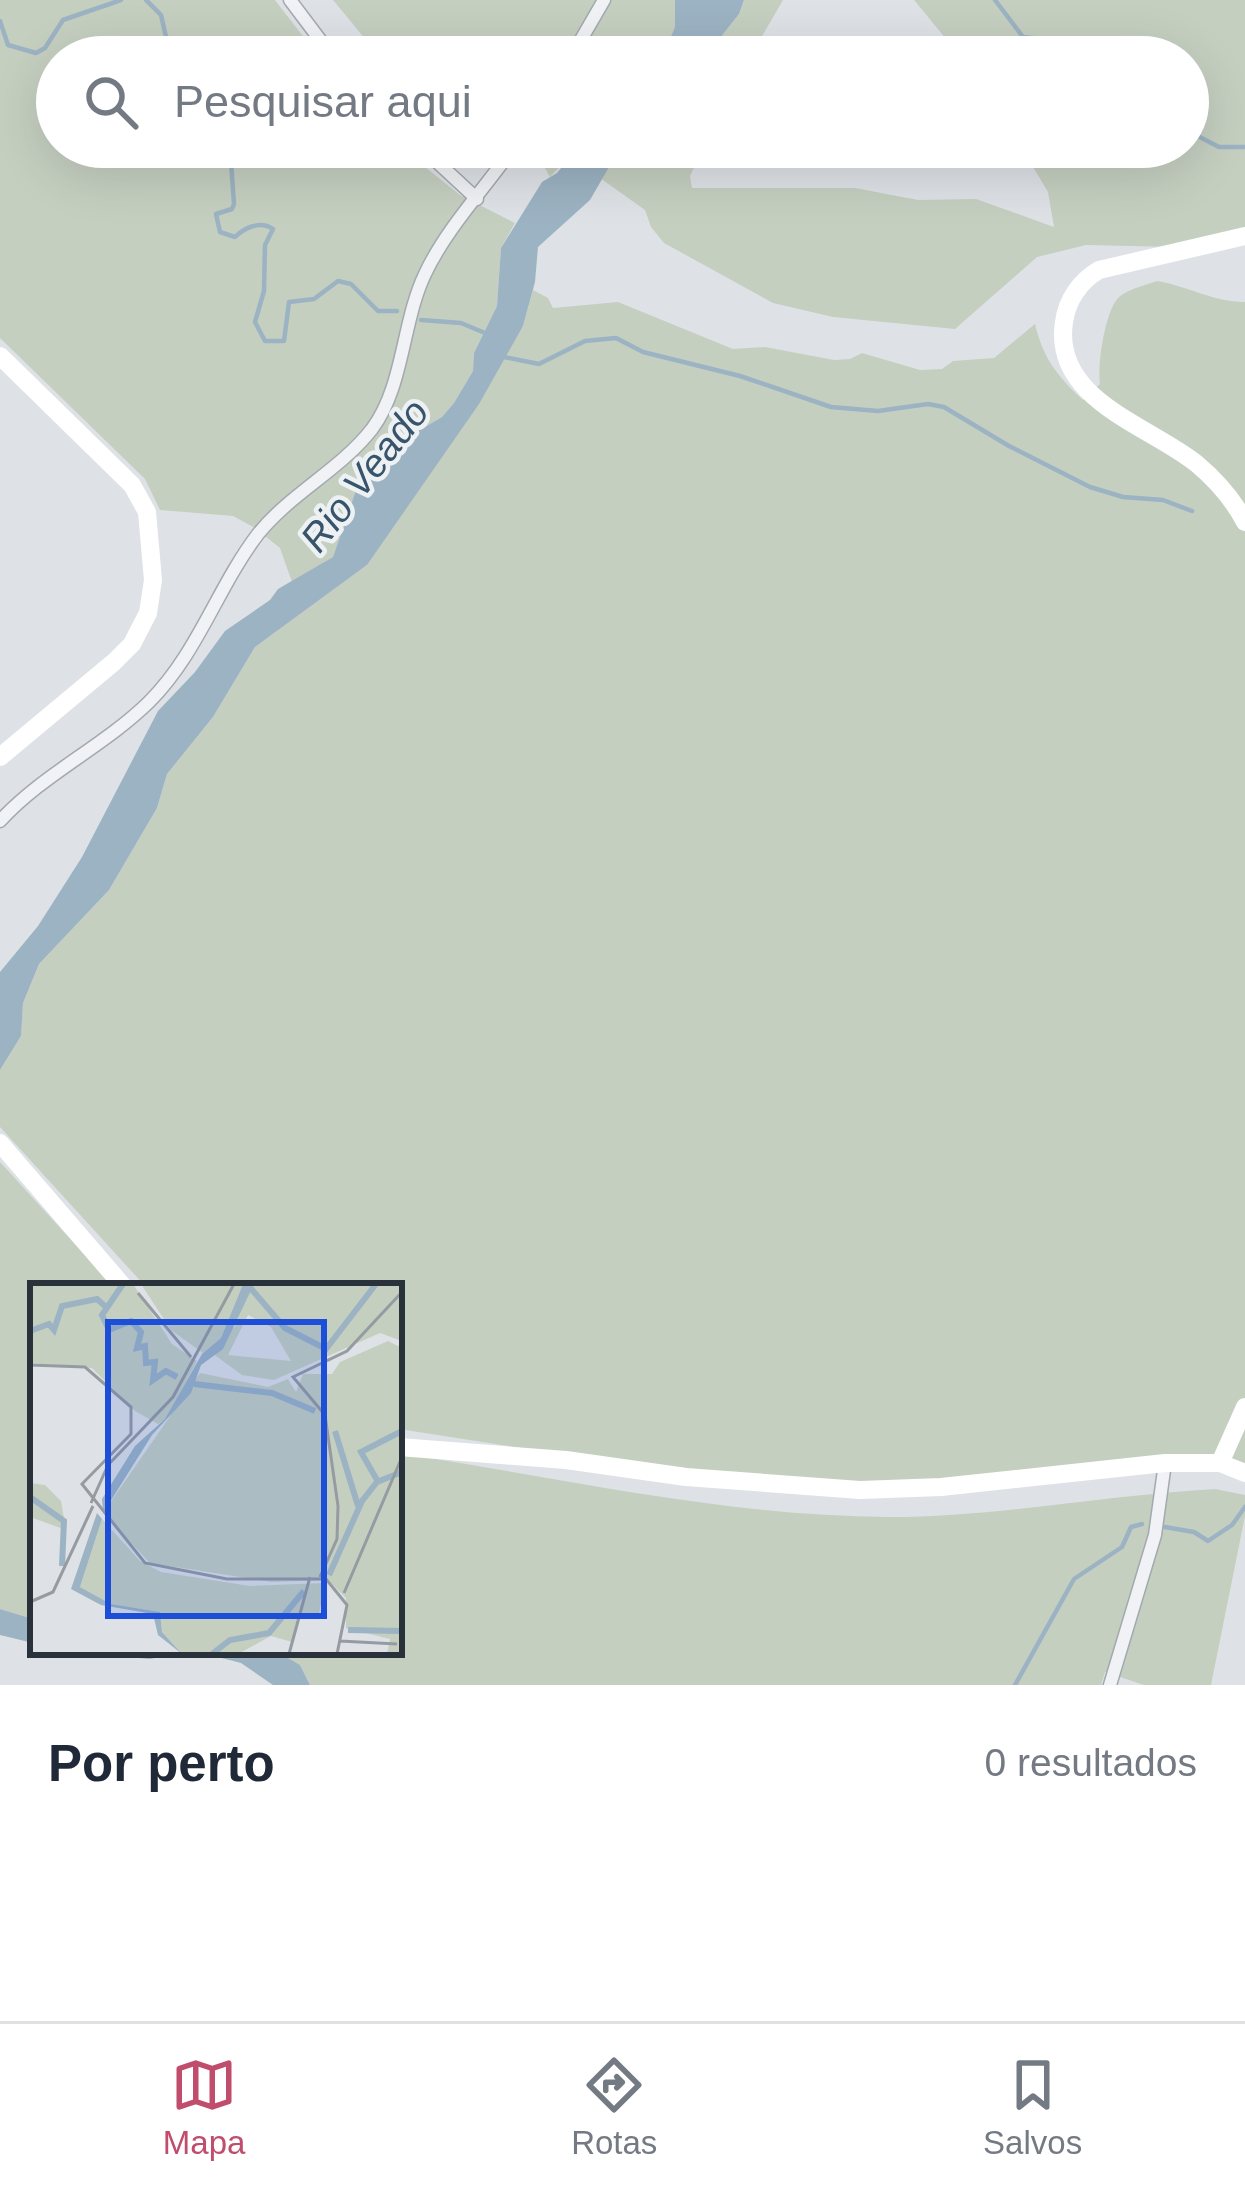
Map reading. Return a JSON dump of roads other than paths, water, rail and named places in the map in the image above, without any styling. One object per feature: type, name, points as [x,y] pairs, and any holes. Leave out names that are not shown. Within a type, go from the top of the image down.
[{"type":"main road","points":[[1245,236],[1100,270],[1072,296],[1062,330],[1072,375],[1107,407],[1192,460],[1233,500],[1245,522]]},
{"type":"main road","points":[[0,356],[133,485],[146,512],[153,580],[148,614],[132,644],[0,757]]},
{"type":"main road","points":[[0,1143],[120,1283]]},
{"type":"main road","points":[[1220,1463],[1245,1407]]},
{"type":"main road","points":[[402,1447],[860,1490],[940,1487],[1165,1463],[1220,1463],[1245,1473]]},
{"type":"street","points":[[290,0],[317,36]]},
{"type":"street","points":[[583,36],[604,0]]},
{"type":"street","points":[[444,168],[477,199]]},
{"type":"street","points":[[0,821],[23,796],[114,732],[162,688],[187,658],[268,522],[374,426],[424,275],[499,168]]},
{"type":"street","points":[[1110,1685],[1155,1535],[1165,1463]]},
{"type":"water","points":[[675,0],[744,0],[722,36],[671,36]]},
{"type":"water","name":"Rio Veado","points":[[561,168],[608,168],[590,200],[538,247],[523,326],[479,404],[367,565],[255,647],[213,717],[167,774],[157,808],[109,890],[39,964],[23,1003],[21,1036],[0,1070],[0,972],[38,926],[82,857],[158,711],[225,631],[270,600],[278,589],[333,557],[366,461],[442,417],[454,403],[473,371],[474,353],[497,306],[501,248],[542,182]]},
{"type":"water","points":[[0,1609],[30,1618],[30,1642],[0,1635]]},
{"type":"water","points":[[103,1655],[170,1655],[150,1659]]},
{"type":"water","points":[[210,1655],[283,1655],[300,1665],[310,1685],[273,1685],[241,1663]]},
{"type":"waterway","points":[[53,36],[63,20],[121,0]]},
{"type":"waterway","points":[[146,0],[161,15],[166,36]]},
{"type":"waterway","points":[[995,0],[1022,36]]},
{"type":"waterway","points":[[0,21],[8,45],[36,53]]},
{"type":"waterway","points":[[1209,142],[1219,147],[1245,147]]},
{"type":"waterway","points":[[231,168],[234,204],[216,214],[220,232],[235,237],[252,226],[273,229],[265,245],[264,291],[255,322],[265,341],[284,341],[289,302],[314,299],[338,281],[351,284],[378,311],[397,311]]},
{"type":"waterway","points":[[421,320],[461,323],[485,333]]},
{"type":"waterway","points":[[504,357],[539,364],[585,341],[616,338],[643,352],[740,376],[831,407],[878,411],[928,404],[944,407],[1090,487],[1123,497],[1163,500],[1192,511]]},
{"type":"waterway","points":[[1165,1527],[1194,1532],[1208,1541],[1232,1525],[1245,1507]]},
{"type":"waterway","points":[[1015,1685],[1074,1579],[1122,1547],[1131,1527],[1142,1524]]}]
